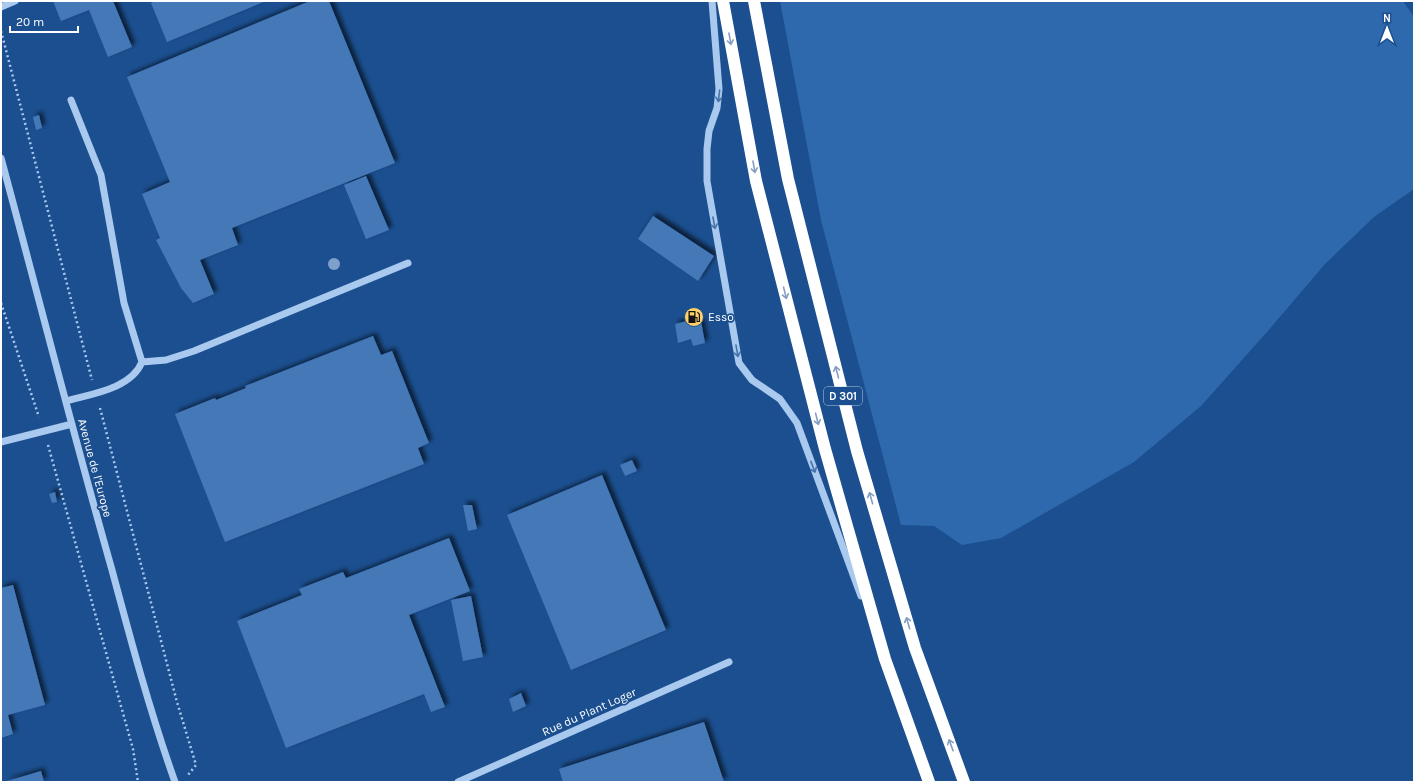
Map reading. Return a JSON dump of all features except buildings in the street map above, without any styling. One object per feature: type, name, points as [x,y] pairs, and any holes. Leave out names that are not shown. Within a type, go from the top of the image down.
[{"type":"highway","name":"D 301","points":[[723,1],[756,181],[825,449],[885,659],[929,782]]},
{"type":"highway","name":"D 301","points":[[754,1],[788,179],[857,451],[915,648],[964,782]]},
{"type":"street","points":[[1,7],[15,1]]},
{"type":"street","points":[[712,1],[719,89],[717,108],[709,131],[707,148],[707,181],[739,363],[752,380],[780,399],[797,423],[885,659]]},
{"type":"street","points":[[66,401],[103,391],[128,379],[138,370],[142,362],[124,303],[101,175],[71,100]]},
{"type":"street","name":"Avenue de l'Europe","points":[[1,158],[132,644],[163,749],[175,782]]},
{"type":"street","points":[[142,362],[166,360],[194,350],[408,263]]},
{"type":"street","points":[[1,442],[72,424]]},
{"type":"street","name":"Rue du Plant Loger","points":[[458,782],[729,662]]},
{"type":"path","points":[[1,303],[49,445],[133,749],[138,782]]},
{"type":"shaded area","points":[[780,1],[1403,1],[1414,17],[1414,189],[1374,217],[1325,264],[1201,406],[1134,462],[1001,538],[962,545],[934,526],[901,525],[821,220]]},
{"type":"place","name":"Esso","points":[[694,317]]}]
